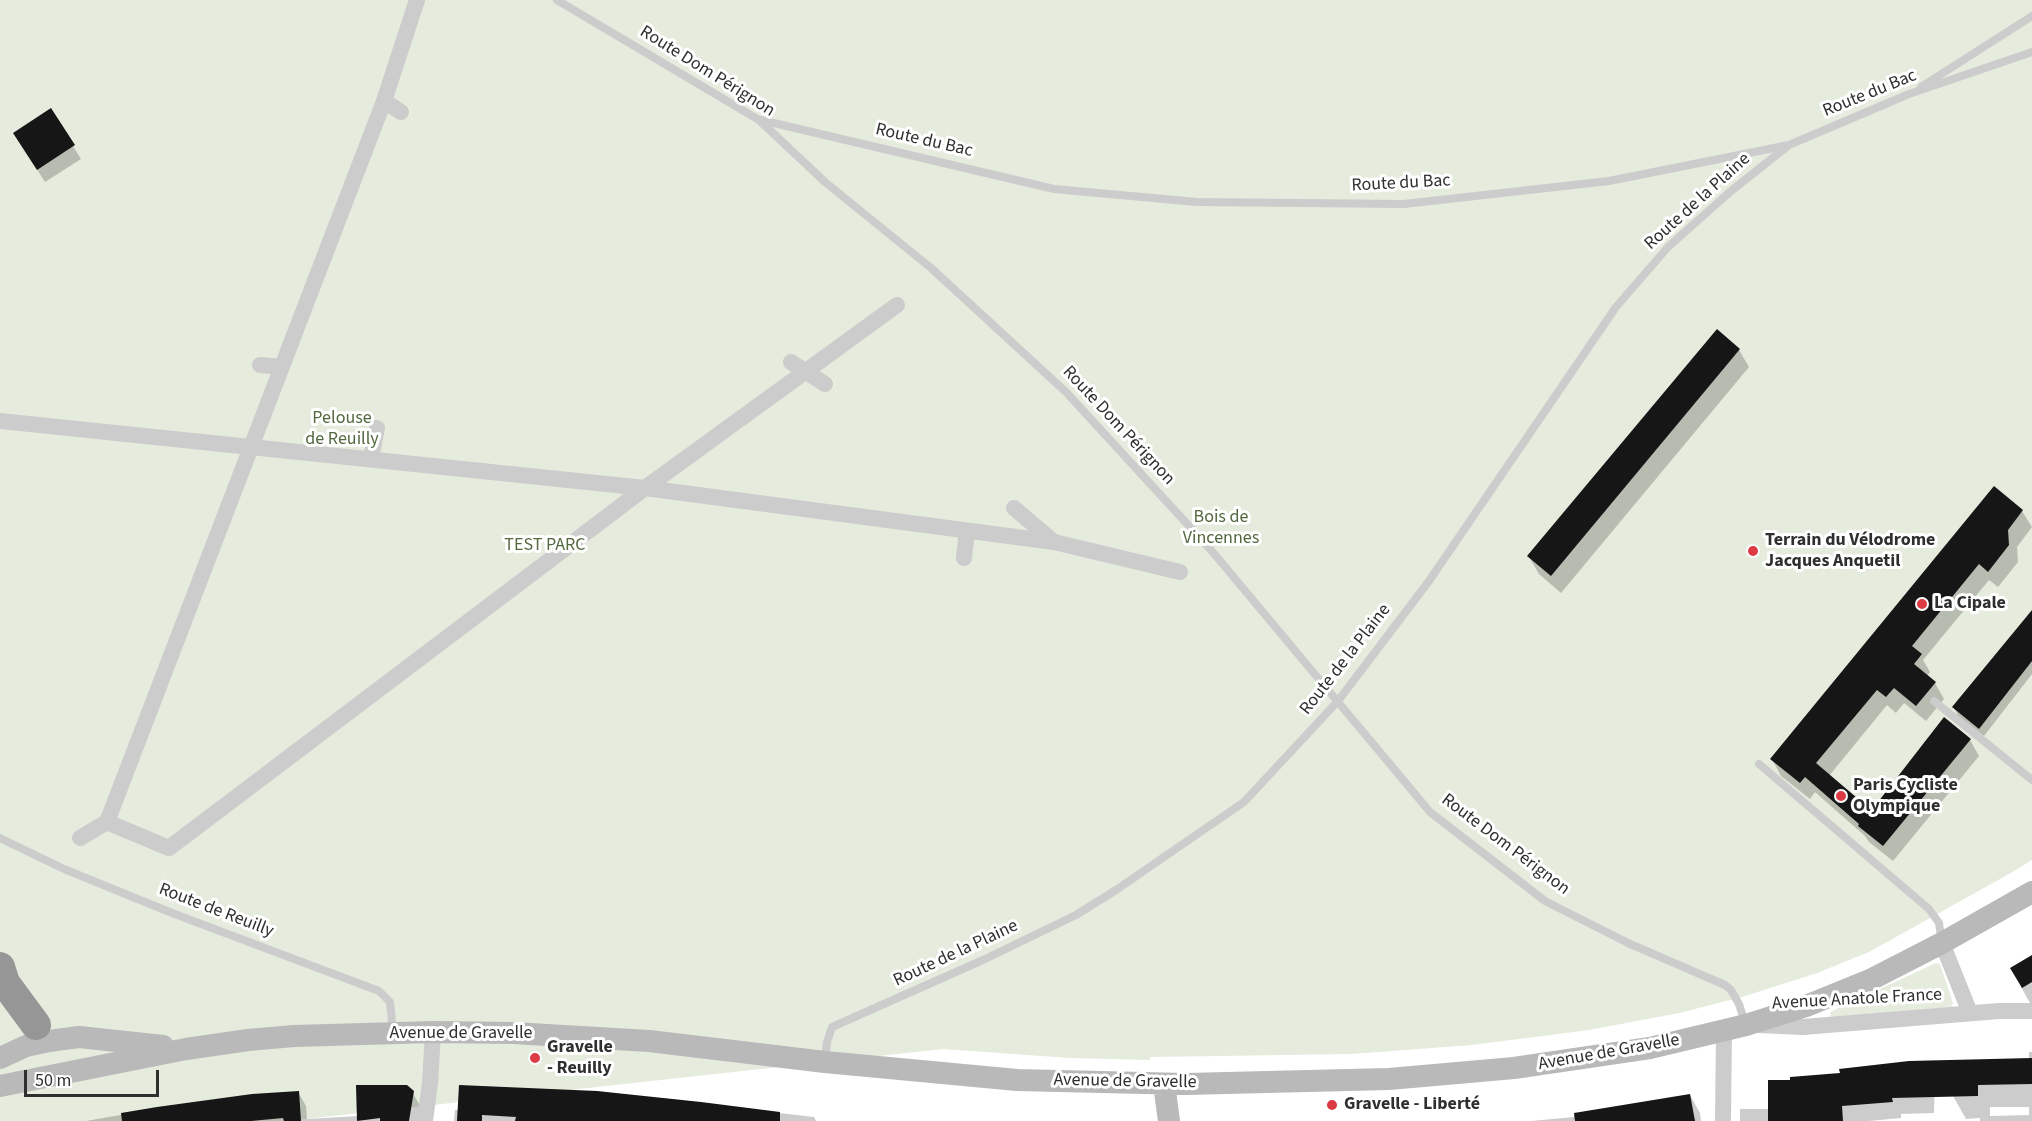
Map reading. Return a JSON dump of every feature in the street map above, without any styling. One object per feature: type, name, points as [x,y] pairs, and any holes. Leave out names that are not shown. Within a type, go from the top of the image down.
[{"type":"highway","points":[[2,986],[42,1033]]},
{"type":"street","points":[[80,838],[107,822],[384,101],[417,0]]},
{"type":"street","points":[[384,101],[401,112]]},
{"type":"street","points":[[107,822],[168,848],[645,488],[897,305]]},
{"type":"street","points":[[791,362],[825,384]]},
{"type":"street","points":[[260,365],[282,367]]},
{"type":"street","points":[[0,421],[645,488],[1054,542],[1180,572]]},
{"type":"street","points":[[371,459],[377,428]]},
{"type":"street","points":[[1014,508],[1054,542]]},
{"type":"street","points":[[964,558],[967,531]]},
{"type":"street","name":"Avenue de Gravelle","points":[[0,1086],[186,1049],[294,1036],[433,1032],[513,1033],[649,1041],[825,1062],[1017,1080],[1164,1084],[1389,1079],[1514,1068],[1650,1048],[1746,1025],[1804,1016],[1942,943],[2032,892]]},
{"type":"street","name":"Avenue Anatole France","points":[[1942,943],[1970,1013]]},
{"type":"street","name":"Avenue Anatole France","points":[[1804,1016],[2032,1011]]},
{"type":"street","points":[[1723,1121],[1724,1030]]},
{"type":"street","points":[[425,1121],[433,1032]]},
{"type":"street","points":[[42,1033],[81,1070]]},
{"type":"street","name":"Avenue de Gravelle","points":[[0,1058],[26,1046],[42,1033],[186,1049]]},
{"type":"street","points":[[1164,1084],[1169,1121]]},
{"type":"lane","name":"Route Dom Pérignon","points":[[557,0],[759,120],[825,182],[931,268],[1066,392],[1211,550],[1430,812],[1545,901],[1628,943],[1725,985],[1731,990],[1739,1004],[1746,1025]]},
{"type":"lane","points":[[1909,94],[2032,16]]},
{"type":"lane","name":"Route du Bac","points":[[759,120],[1054,189],[1197,202],[1404,204],[1609,181],[1790,146],[1909,94],[2032,52]]},
{"type":"lane","name":"Route de la Plaine","points":[[825,1062],[827,1042],[832,1027],[983,960],[1076,915],[1116,891],[1244,802],[1338,701],[1429,581],[1616,307],[1668,247],[1731,191],[1790,146]]},
{"type":"lane","points":[[1934,701],[2032,780]]},
{"type":"lane","points":[[1759,764],[1929,909],[1939,923],[1942,943]]},
{"type":"lane","name":"Route de Reuilly","points":[[0,838],[64,869],[161,909],[379,991],[390,1002],[393,1033]]},
{"type":"green space","name":"Bois de Vincennes","points":[[0,0],[2032,0],[2032,860],[1869,952],[1817,973],[1742,997],[1679,1013],[1589,1030],[1472,1045],[1351,1054],[1150,1057],[1150,1060],[1070,1058],[943,1049],[287,1121],[0,1121]]},
{"type":"green space","points":[[1936,963],[1940,964],[1953,1003],[1951,1007],[1831,1017],[1832,1011]]},
{"type":"building","points":[[51,108],[75,145],[37,170],[13,133]]},
{"type":"building","points":[[1717,329],[1740,349],[1551,576],[1527,556]]},
{"type":"building","name":"La Cipale","points":[[1994,486],[2023,510],[2008,530],[2009,545],[1988,572],[1979,564],[1912,646],[1922,654],[1914,664],[1936,682],[1916,706],[1894,688],[1886,697],[1877,690],[1816,763],[1870,809],[1877,800],[1878,802],[1944,717],[1971,739],[1883,846],[1805,777],[1800,783],[1770,759]]},
{"type":"building","points":[[2032,610],[2032,661],[1979,729],[1952,707]]},
{"type":"building","points":[[2032,955],[2032,982],[2022,988],[2010,968]]},
{"type":"building","points":[[2032,1058],[2032,1084],[1978,1085],[1978,1096],[1892,1098],[1893,1102],[1842,1106],[1843,1121],[1768,1121],[1768,1080],[1790,1080],[1790,1077],[1840,1073],[1839,1069],[1909,1061]]},
{"type":"building","points":[[356,1085],[407,1085],[414,1091],[409,1121],[380,1121],[380,1118],[357,1121]]},
{"type":"building","points":[[459,1085],[597,1091],[701,1102],[780,1112],[780,1121],[515,1121],[516,1117],[482,1115],[482,1121],[457,1121]]},
{"type":"building","points":[[299,1091],[301,1121],[284,1121],[283,1118],[251,1121],[122,1121],[121,1113],[252,1094]]},
{"type":"building","points":[[1690,1094],[1695,1121],[1575,1121],[1574,1113]]},
{"type":"place","name":"Terrain du Vélodrome Jacques Anquetil","points":[[1753,551]]},
{"type":"place","name":"La Cipale","points":[[1922,604]]},
{"type":"place","name":"Paris Cycliste Olympique","points":[[1841,796]]},
{"type":"place","name":"Gravelle - Reuilly","points":[[535,1058]]},
{"type":"place","name":"Gravelle - Liberté","points":[[1332,1105]]},
{"type":"park label","name":"Pelouse de Reuilly","points":[[342,429]]},
{"type":"park label","name":"TEST PARC","points":[[545,546]]}]
